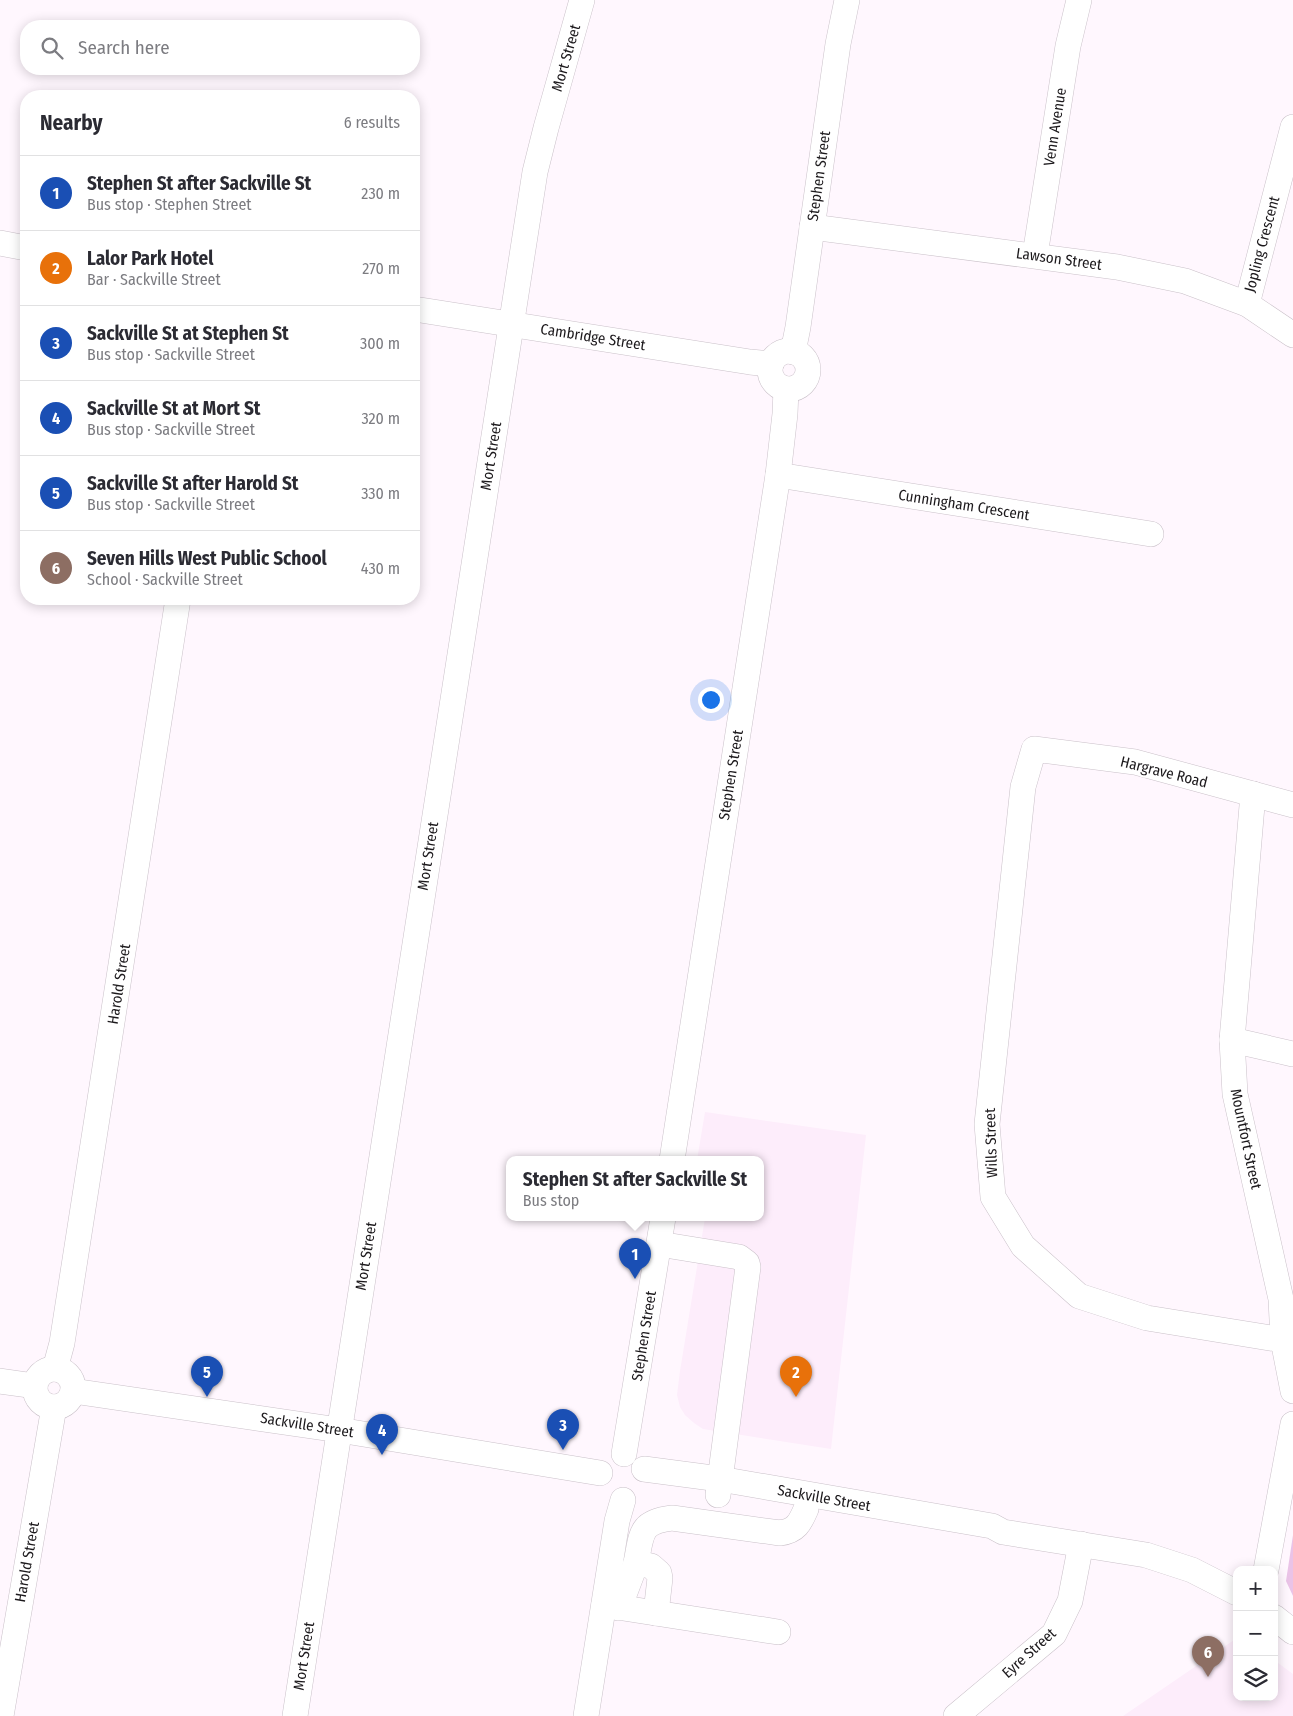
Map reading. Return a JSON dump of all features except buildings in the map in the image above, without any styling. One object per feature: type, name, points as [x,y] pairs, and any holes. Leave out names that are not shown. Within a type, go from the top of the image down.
[{"type":"street","name":"Mort Street","points":[[295,1716],[535,172],[582,0]]},
{"type":"street","name":"Stephen Street","points":[[793,352],[838,44],[847,0]]},
{"type":"street","name":"Venn Avenue","points":[[1035,255],[1068,46],[1079,0]]},
{"type":"street","name":"Jopling Crescent","points":[[1247,304],[1293,127]]},
{"type":"street","name":"Lawson Street","points":[[812,227],[1118,267],[1185,281],[1247,304],[1293,335]]},
{"type":"street","points":[[0,244],[20,247]]},
{"type":"street","name":"Cambridge Street","points":[[420,310],[771,364]]},
{"type":"street","points":[[793,352],[801,356],[805,361],[808,372],[806,378],[798,386],[786,388],[776,384],[773,380],[770,369],[771,364],[781,353],[793,352]]},
{"type":"street","name":"Stephen Street","points":[[673,1156],[778,475],[786,414],[786,388]]},
{"type":"street","name":"Cunningham Crescent","points":[[778,475],[1151,534]]},
{"type":"street","name":"Harold Street","points":[[55,1369],[62,1343],[177,605]]},
{"type":"street","name":"Hargrave Road","points":[[1034,749],[1135,762],[1293,805]]},
{"type":"street","name":"Wills Street","points":[[1034,749],[1022,788],[987,1124],[993,1197],[1023,1246],[1079,1296],[1146,1318],[1283,1340]]},
{"type":"street","name":"Mountfort Street","points":[[1253,794],[1232,1040],[1235,1094],[1281,1299],[1283,1340],[1293,1391]]},
{"type":"street","points":[[1232,1040],[1293,1054]]},
{"type":"street","name":"Stephen Street","points":[[624,1454],[663,1221]]},
{"type":"street","points":[[659,1244],[739,1258],[747,1263],[748,1267],[719,1487]]},
{"type":"street","points":[[55,1369],[65,1372],[69,1376],[73,1391],[68,1401],[54,1407],[42,1402],[38,1398],[35,1386],[44,1372],[55,1369]]},
{"type":"street","points":[[0,1380],[35,1386]]},
{"type":"street","name":"Sackville Street","points":[[73,1391],[339,1430],[600,1473]]},
{"type":"street","name":"Harold Street","points":[[1,1716],[54,1407]]},
{"type":"street","points":[[1267,1566],[1293,1424]]},
{"type":"street","points":[[624,1454],[636,1459],[644,1477],[636,1496],[623,1500],[610,1496],[605,1492],[601,1486],[600,1473],[606,1461],[624,1454]]},
{"type":"street","name":"Sackville Street","points":[[644,1477],[992,1526],[1003,1532],[1081,1544],[1161,1560],[1207,1576],[1233,1591]]},
{"type":"street","name":"Sackville Street","points":[[719,1487],[806,1509],[991,1535],[1003,1532]]},
{"type":"street","points":[[586,1716],[612,1606],[617,1521],[623,1500]]},
{"type":"street","points":[[612,1606],[636,1563],[642,1533],[649,1524],[672,1518],[780,1533],[789,1532],[800,1524],[806,1509]]},
{"type":"street","name":"Eyre Street","points":[[956,1716],[1054,1634],[1070,1601],[1081,1544]]},
{"type":"street","points":[[636,1563],[651,1566],[659,1573],[656,1613]]},
{"type":"street","points":[[612,1606],[778,1632]]},
{"type":"street","points":[[1278,1620],[1293,1632]]},
{"type":"shaded area","points":[[705,1112],[866,1135],[831,1449],[703,1429],[685,1415],[680,1407],[677,1395],[680,1371],[705,1221],[764,1221],[764,1156],[698,1156]]},
{"type":"shaded area","points":[[1293,1535],[1293,1596],[1286,1581]]},
{"type":"shaded area","points":[[1233,1641],[1233,1701],[1278,1701],[1278,1663],[1293,1674],[1293,1716],[1123,1716]]},
{"type":"place","name":"Stephen St after Sackville St","points":[[635,1279]]},
{"type":"place","name":"Sackville St after Harold St","points":[[207,1397]]},
{"type":"place","name":"Lalor Park Hotel","points":[[796,1397]]},
{"type":"place","name":"Sackville St at Stephen St","points":[[563,1450]]},
{"type":"place","name":"Sackville St at Mort St","points":[[382,1455]]},
{"type":"place","name":"Seven Hills West Public School","points":[[1208,1677]]}]
